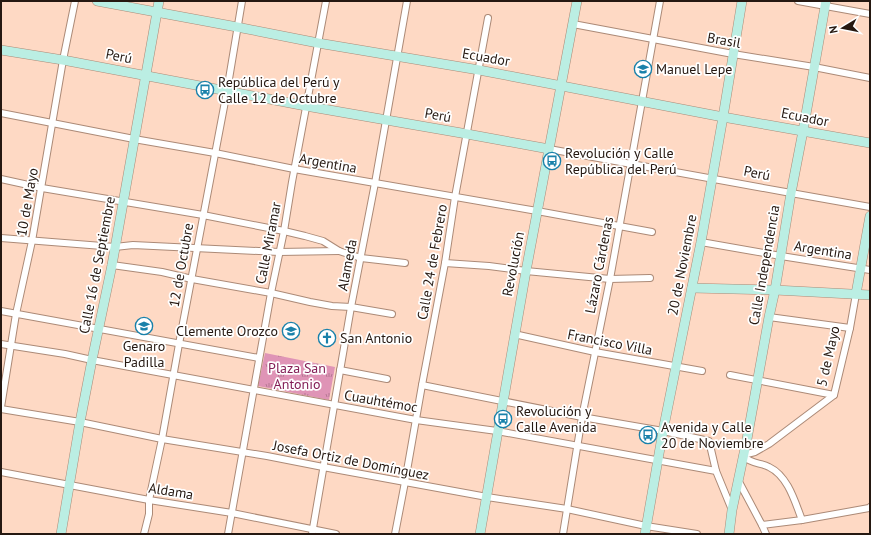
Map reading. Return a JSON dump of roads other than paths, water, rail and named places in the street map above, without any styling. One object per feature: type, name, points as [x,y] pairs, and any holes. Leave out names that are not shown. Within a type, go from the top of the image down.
[{"type":"street","name":"10 de Mayo","points":[[1,408],[16,314],[42,188],[63,60],[75,1]]},
{"type":"street","name":"Ecuador","points":[[97,1],[237,27],[318,44],[478,70],[870,143]]},
{"type":"street","name":"Calle 16 de Septiembre","points":[[61,534],[80,422],[112,265],[159,1]]},
{"type":"street","name":"12 de Octubre","points":[[144,534],[149,514],[149,500],[216,153],[242,1]]},
{"type":"street","name":"Calle Miramar","points":[[228,534],[270,293],[280,252],[326,1]]},
{"type":"street","name":"Alameda","points":[[313,532],[351,307],[375,183],[407,1]]},
{"type":"street","name":"Revolución","points":[[480,534],[514,334],[578,1]]},
{"type":"street","name":"Lázaro Cárdenas","points":[[562,534],[582,417],[610,279],[660,1]]},
{"type":"street","name":"20 de Noviembre","points":[[646,530],[675,366],[701,242],[742,1]]},
{"type":"street","points":[[798,1],[826,3],[870,14]]},
{"type":"street","name":"Calle Independencia","points":[[729,534],[732,510],[775,290],[826,3]]},
{"type":"street","name":"Calle 24 de Febrero","points":[[395,534],[488,18]]},
{"type":"street","name":"Brasil","points":[[573,24],[870,78]]},
{"type":"street","name":"Perú","points":[[1,50],[63,60],[306,106],[791,194],[870,206]]},
{"type":"street","name":"Argentina","points":[[1,114],[216,153],[294,169],[652,232]]},
{"type":"street","points":[[1,179],[42,188],[203,215],[284,231],[323,241],[339,251],[361,258],[405,263]]},
{"type":"street","name":"5 de Mayo","points":[[743,455],[755,452],[769,444],[834,394],[850,328],[870,216]]},
{"type":"street","points":[[1,238],[115,247],[133,245],[280,252],[339,251]]},
{"type":"street","name":"Argentina","points":[[701,242],[870,270]]},
{"type":"street","points":[[445,263],[489,266],[610,279],[650,278]]},
{"type":"street","points":[[112,265],[162,272],[332,306],[351,307],[392,314]]},
{"type":"street","points":[[692,288],[775,290],[870,295]]},
{"type":"street","points":[[1,311],[259,358]]},
{"type":"street","points":[[769,317],[850,328]]},
{"type":"street","name":"Francisco Villa","points":[[514,334],[594,352],[702,371]]},
{"type":"street","name":"Cuauhtémoc","points":[[1,344],[65,354],[416,420],[497,431],[716,471]]},
{"type":"street","points":[[340,370],[387,378]]},
{"type":"street","points":[[730,375],[834,394]]},
{"type":"street","points":[[422,385],[709,441],[716,471],[732,510]]},
{"type":"street","name":"Josefa Ortiz de Domínguez","points":[[1,408],[162,439],[267,456],[487,498],[567,509],[646,530],[697,534]]},
{"type":"street","points":[[743,455],[753,463],[769,466],[780,475],[793,495],[802,520]]},
{"type":"street","name":"Aldama","points":[[1,472],[149,500],[232,513],[313,532],[336,534]]},
{"type":"street","points":[[738,480],[766,534]]},
{"type":"street","points":[[762,525],[802,520],[870,507]]},
{"type":"place","name":"Manuel Lepe","points":[[643,69]]},
{"type":"place","name":"República del Perú y Calle 12 de Octubre","points":[[205,90]]},
{"type":"place","name":"Revolución y Calle República del Perú","points":[[552,161]]},
{"type":"place","name":"Genaro Padilla","points":[[144,326]]},
{"type":"place","name":"Clemente Orozco","points":[[291,331]]},
{"type":"place","name":"San Antonio","points":[[327,338]]},
{"type":"place","name":"Revolución y Calle Avenida","points":[[503,419]]},
{"type":"place","name":"Avenida y Calle 20 de Noviembre","points":[[648,435]]},
{"type":"park label","name":"Plaza San Antonio","points":[[297,376]]}]
